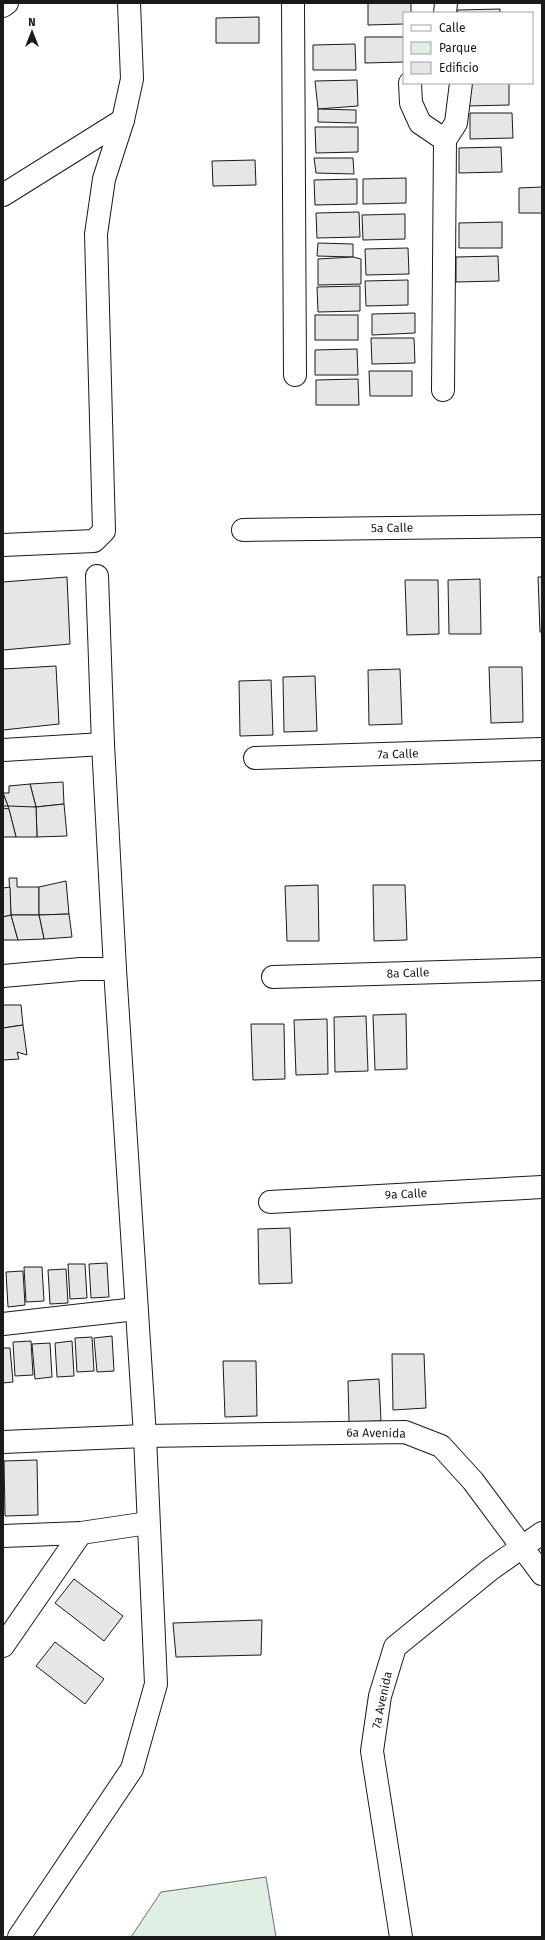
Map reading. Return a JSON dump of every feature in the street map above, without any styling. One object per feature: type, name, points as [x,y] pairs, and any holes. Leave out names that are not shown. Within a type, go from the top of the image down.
[{"type":"street","points":[[3,6],[7,3]]},
{"type":"street","points":[[3,545],[94,541],[104,532],[96,234],[104,179],[123,120],[132,79],[129,3]]},
{"type":"street","points":[[293,3],[295,375]]},
{"type":"street","points":[[410,84],[411,103],[420,123],[445,140]]},
{"type":"street","points":[[443,390],[445,140],[456,123],[461,84]]},
{"type":"street","points":[[3,195],[123,120]]},
{"type":"street","name":"5a Calle","points":[[243,530],[542,526]]},
{"type":"street","points":[[19,1937],[132,1769],[156,1684],[145,1436],[115,969],[103,744],[97,576]]},
{"type":"street","points":[[3,750],[103,744]]},
{"type":"street","name":"7a Calle","points":[[254,758],[542,749]]},
{"type":"street","points":[[3,976],[81,969],[115,969]]},
{"type":"street","name":"8a Calle","points":[[273,977],[542,969]]},
{"type":"street","name":"9a Calle","points":[[270,1202],[542,1187]]},
{"type":"street","points":[[3,1324],[136,1309]]},
{"type":"street","name":"6a Avenida","points":[[3,1442],[145,1436],[406,1432],[441,1446],[473,1481],[542,1574]]},
{"type":"street","points":[[3,1536],[81,1532],[148,1523]]},
{"type":"street","points":[[3,1646],[81,1532]]},
{"type":"street","name":"7a Avenida","points":[[401,1937],[372,1751],[380,1696],[395,1647],[491,1568],[542,1533]]},
{"type":"green space","points":[[266,1877],[276,1937],[131,1937],[161,1892]]},
{"type":"building","points":[[368,3],[411,3],[411,12],[403,12],[403,24],[368,25]]},
{"type":"building","points":[[500,9],[500,12],[458,12],[457,10]]},
{"type":"building","points":[[259,17],[259,43],[216,43],[216,18]]},
{"type":"building","points":[[365,37],[403,37],[403,62],[365,63]]},
{"type":"building","points":[[355,44],[356,70],[313,70],[313,45]]},
{"type":"building","points":[[357,80],[358,106],[318,109],[315,81]]},
{"type":"building","points":[[466,84],[509,84],[509,105],[467,106]]},
{"type":"building","points":[[318,109],[356,110],[356,123],[318,122]]},
{"type":"building","points":[[470,113],[512,113],[513,138],[470,139]]},
{"type":"building","points":[[315,127],[358,127],[358,152],[316,153]]},
{"type":"building","points":[[501,147],[502,172],[459,173],[459,148]]},
{"type":"building","points":[[314,158],[353,158],[354,174],[316,173]]},
{"type":"building","points":[[255,160],[256,185],[213,186],[212,161]]},
{"type":"building","points":[[406,178],[406,203],[363,204],[363,179]]},
{"type":"building","points":[[357,179],[357,204],[315,205],[314,180]]},
{"type":"building","points":[[542,187],[542,213],[519,213],[519,188]]},
{"type":"building","points":[[359,212],[360,237],[317,238],[316,213]]},
{"type":"building","points":[[405,214],[405,239],[363,240],[362,215]]},
{"type":"building","points":[[502,222],[502,248],[459,248],[459,223]]},
{"type":"building","points":[[318,243],[353,244],[353,257],[317,256]]},
{"type":"building","points":[[408,248],[409,274],[366,275],[365,249]]},
{"type":"building","points":[[498,256],[499,281],[456,282],[456,257]]},
{"type":"building","points":[[353,257],[361,259],[361,284],[318,285],[318,259]]},
{"type":"building","points":[[408,280],[408,305],[366,306],[365,281]]},
{"type":"building","points":[[360,286],[360,311],[318,312],[317,287]]},
{"type":"building","points":[[415,313],[415,333],[372,335],[372,314]]},
{"type":"building","points":[[315,315],[358,315],[358,340],[315,340]]},
{"type":"building","points":[[371,338],[414,338],[415,363],[372,364]]},
{"type":"building","points":[[357,349],[358,375],[315,375],[315,350]]},
{"type":"building","points":[[369,371],[412,371],[412,396],[370,396]]},
{"type":"building","points":[[358,379],[359,405],[316,405],[316,380]]},
{"type":"building","points":[[67,577],[70,644],[3,650],[3,582]]},
{"type":"building","points":[[538,577],[542,577],[542,632],[540,632]]},
{"type":"building","points":[[480,579],[481,634],[449,634],[448,580]]},
{"type":"building","points":[[405,580],[438,580],[439,634],[407,635]]},
{"type":"building","points":[[56,666],[59,724],[3,730],[3,669]]},
{"type":"building","points":[[489,667],[522,667],[523,722],[491,723]]},
{"type":"building","points":[[400,669],[402,724],[369,725],[368,670]]},
{"type":"building","points":[[315,676],[317,731],[284,732],[283,677]]},
{"type":"building","points":[[271,680],[273,735],[240,736],[239,681]]},
{"type":"building","points":[[63,782],[64,804],[36,807],[30,784]]},
{"type":"building","points":[[30,784],[36,807],[9,809],[3,793],[9,793],[9,786]]},
{"type":"building","points":[[3,793],[8,806],[3,806]]},
{"type":"building","points":[[64,804],[67,836],[37,837],[36,807]]},
{"type":"building","points":[[8,806],[36,807],[37,837],[16,837]]},
{"type":"building","points":[[3,808],[9,809],[16,837],[3,837]]},
{"type":"building","points":[[9,878],[17,878],[17,887],[39,887],[39,915],[11,915]]},
{"type":"building","points":[[66,881],[69,914],[39,915],[39,887]]},
{"type":"building","points":[[318,885],[319,941],[287,941],[285,886]]},
{"type":"building","points":[[373,885],[405,885],[407,940],[374,941]]},
{"type":"building","points":[[10,887],[11,915],[3,917],[3,888]]},
{"type":"building","points":[[69,914],[72,937],[44,939],[39,915]]},
{"type":"building","points":[[11,915],[18,940],[3,940],[3,917]]},
{"type":"building","points":[[11,915],[39,915],[44,939],[18,940]]},
{"type":"building","points":[[3,1005],[21,1005],[23,1025],[3,1028]]},
{"type":"building","points":[[406,1014],[407,1069],[375,1070],[373,1015]]},
{"type":"building","points":[[366,1016],[368,1071],[335,1072],[334,1017]]},
{"type":"building","points":[[327,1019],[328,1074],[296,1075],[294,1020]]},
{"type":"building","points":[[251,1024],[284,1024],[285,1079],[253,1080]]},
{"type":"building","points":[[23,1025],[27,1055],[17,1052],[19,1059],[3,1060],[3,1028]]},
{"type":"building","points":[[290,1228],[292,1283],[259,1284],[258,1229]]},
{"type":"building","points":[[107,1263],[109,1297],[91,1298],[89,1264]]},
{"type":"building","points":[[68,1264],[85,1264],[87,1298],[70,1299]]},
{"type":"building","points":[[24,1267],[42,1267],[44,1301],[26,1302]]},
{"type":"building","points":[[66,1269],[68,1303],[50,1304],[48,1270]]},
{"type":"building","points":[[23,1271],[25,1305],[8,1307],[6,1272]]},
{"type":"building","points":[[112,1336],[114,1371],[97,1372],[94,1338]]},
{"type":"building","points":[[92,1337],[94,1371],[77,1372],[75,1338]]},
{"type":"building","points":[[31,1341],[33,1375],[15,1376],[13,1342]]},
{"type":"building","points":[[72,1341],[74,1376],[57,1377],[55,1343]]},
{"type":"building","points":[[50,1343],[52,1377],[35,1379],[32,1344]]},
{"type":"building","points":[[3,1348],[10,1348],[13,1382],[3,1383]]},
{"type":"building","points":[[392,1354],[424,1354],[426,1408],[393,1410]]},
{"type":"building","points":[[223,1361],[256,1361],[257,1416],[225,1417]]},
{"type":"building","points":[[379,1379],[381,1421],[349,1422],[348,1381]]},
{"type":"building","points":[[37,1460],[38,1515],[5,1516],[4,1461]]},
{"type":"building","points":[[74,1579],[123,1616],[104,1641],[55,1603]]},
{"type":"building","points":[[262,1620],[261,1655],[176,1657],[173,1623]]},
{"type":"building","points":[[55,1642],[104,1679],[85,1704],[36,1666]]}]
